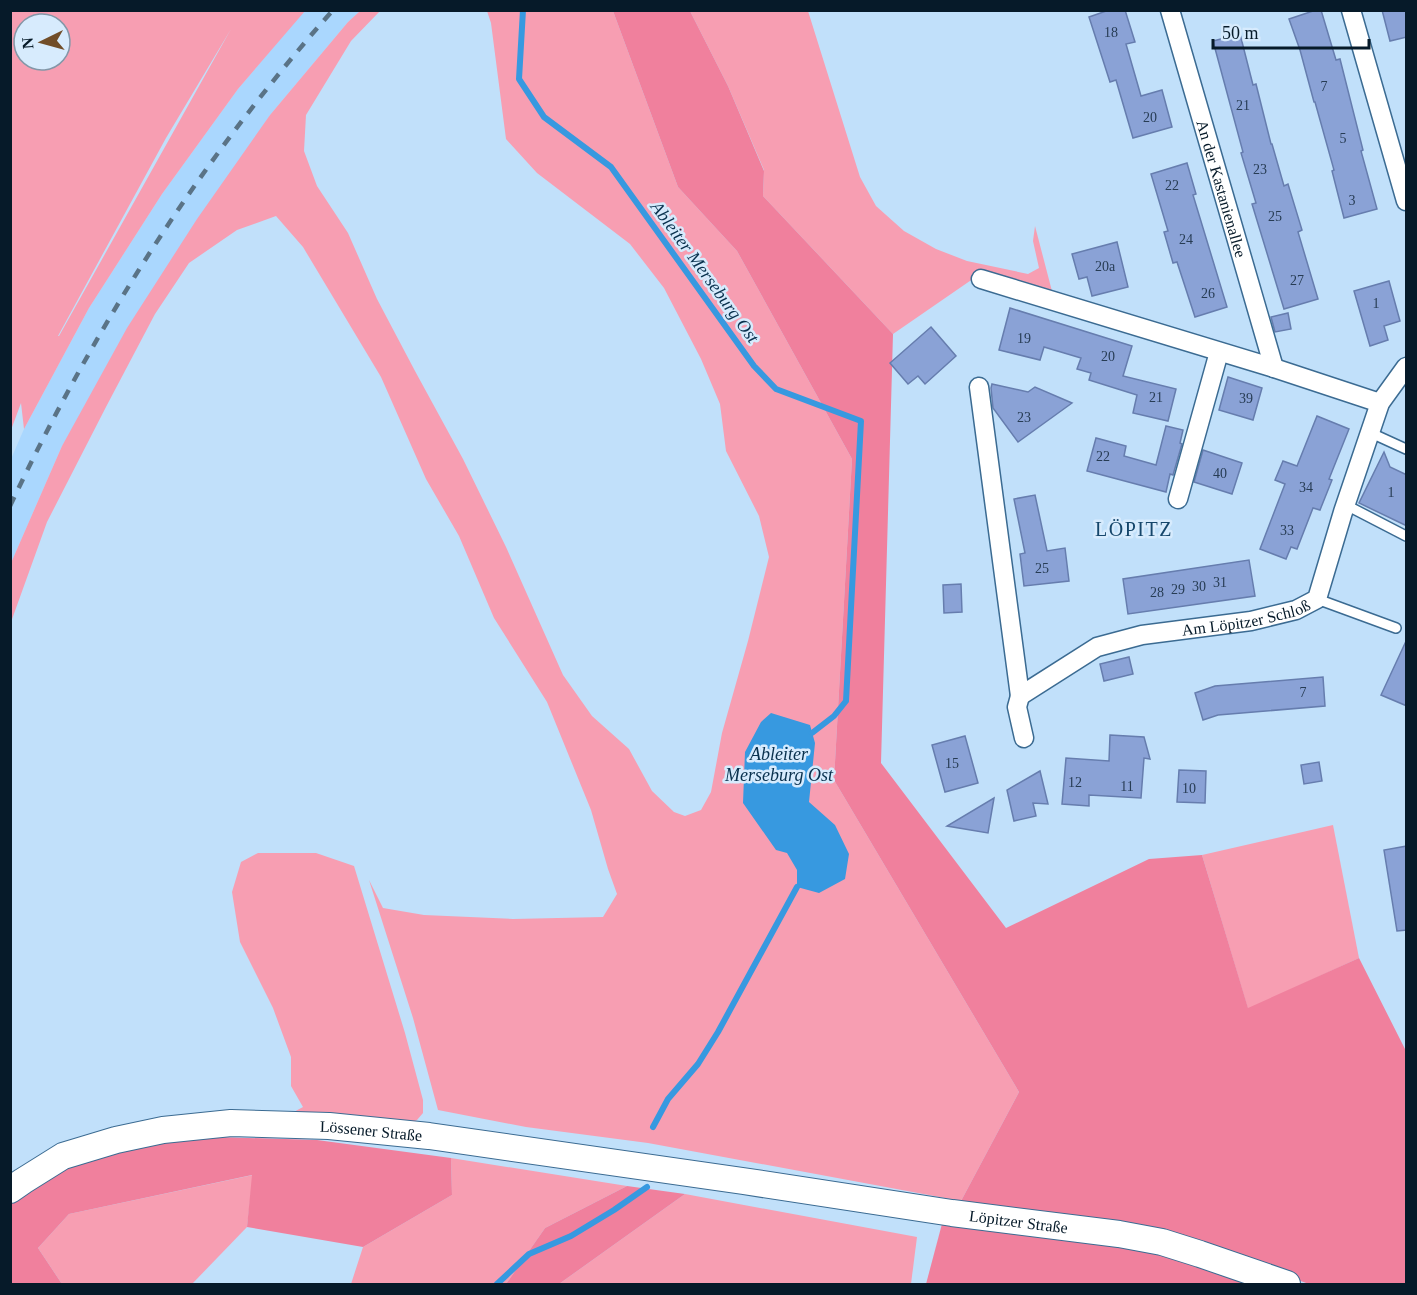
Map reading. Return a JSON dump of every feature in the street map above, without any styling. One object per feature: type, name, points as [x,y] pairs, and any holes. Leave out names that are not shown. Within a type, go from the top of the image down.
[{"type":"street","name":"An der Kastanienallee","points":[[1170,10],[1274,368]]},
{"type":"street","points":[[1351,10],[1407,201]]},
{"type":"street","points":[[981,279],[1274,368],[1380,403]]},
{"type":"street","points":[[1178,500],[1219,352]]},
{"type":"street","name":"Am Löpitzer Schloß","points":[[1020,696],[1097,647],[1142,635],[1251,621],[1296,610],[1317,599],[1380,403],[1407,367]]},
{"type":"street","points":[[979,387],[1020,696],[1017,707],[1024,738]]},
{"type":"street","name":"Lössener Straße","points":[[10,1190],[63,1156],[116,1140],[163,1130],[231,1123],[329,1126],[429,1136],[743,1181]]},
{"type":"street","name":"Löpitzer Straße","points":[[743,1181],[1162,1242],[1287,1284]]},
{"type":"lane","points":[[1371,433],[1407,449]]},
{"type":"lane","points":[[1346,505],[1407,536]]},
{"type":"lane","points":[[1317,599],[1396,628]]},
{"type":"shaded area","points":[[11,10],[305,11],[238,89],[162,194],[89,308],[24,429],[21,403],[11,430]],"holes":[[[231,29],[59,336],[166,138]]]},
{"type":"shaded area","points":[[304,11],[360,11],[348,22],[270,115],[62,446],[11,563],[11,459],[24,429],[89,308],[162,194],[238,89]]},
{"type":"shaded area","points":[[360,11],[380,11],[351,41],[306,115],[304,151],[317,186],[348,233],[377,299],[463,459],[506,547],[563,675],[592,716],[629,749],[652,791],[674,812],[685,816],[701,810],[711,792],[722,733],[769,557],[759,516],[726,451],[720,404],[701,359],[664,288],[630,244],[537,173],[506,139],[491,23],[487,11],[613,11],[678,187],[737,251],[852,459],[834,780],[1019,1092],[961,1201],[648,1143],[526,1127],[438,1110],[413,1018],[369,880],[383,908],[424,915],[513,919],[603,917],[617,894],[591,810],[547,702],[494,618],[459,536],[426,479],[381,377],[303,247],[276,216],[237,230],[189,263],[155,314],[47,522],[11,622],[11,563],[62,446],[127,328],[197,219],[270,115],[348,22]]},
{"type":"shaded area","points":[[613,11],[690,11],[728,86],[764,171],[763,196],[893,334],[881,763],[1006,928],[1149,859],[1202,855],[1248,1008],[1359,958],[1406,1051],[1406,1284],[1309,1284],[1152,1228],[961,1201],[1019,1092],[834,780],[852,459],[737,251],[678,187]]},
{"type":"shaded area","points":[[690,11],[808,11],[860,177],[876,206],[904,231],[936,249],[967,261],[1028,274],[1039,268],[1033,241],[1035,226],[1053,295],[980,274],[893,334],[763,196],[764,170],[728,86]]},
{"type":"shaded area","points":[[1333,825],[1359,958],[1248,1009],[1202,855]]},
{"type":"shaded area","points":[[258,853],[316,853],[354,866],[423,1100],[423,1113],[417,1120],[409,1124],[290,1114],[303,1107],[291,1086],[291,1057],[273,1008],[240,942],[232,892],[241,862]]},
{"type":"shaded area","points":[[217,1137],[317,1140],[451,1158],[452,1195],[363,1247],[247,1227],[252,1175],[69,1214],[38,1248],[62,1284],[11,1284],[10,1203],[58,1170],[132,1147]]},
{"type":"shaded area","points":[[451,1158],[627,1186],[545,1228],[506,1284],[351,1284],[363,1247],[452,1195]]},
{"type":"shaded area","points":[[253,1175],[247,1227],[192,1284],[62,1284],[38,1248],[69,1214]]},
{"type":"shaded area","points":[[627,1186],[685,1194],[559,1284],[506,1284],[545,1228]]},
{"type":"shaded area","points":[[685,1194],[917,1237],[911,1284],[559,1284]]},
{"type":"shaded area","points":[[943,1220],[1155,1248],[1263,1284],[926,1284]]},
{"type":"water","name":"Ableiter Merseburg Ost","points":[[771,713],[810,725],[815,743],[809,802],[835,825],[849,854],[845,879],[819,893],[797,887],[797,870],[787,853],[776,850],[743,803],[745,752],[761,722]]},
{"type":"building","points":[[1109,10],[1125,10],[1135,42],[1126,44],[1141,96],[1162,90],[1172,127],[1133,138],[1116,80],[1110,82],[1089,17]]},
{"type":"building","points":[[1321,10],[1336,60],[1340,59],[1377,209],[1344,218],[1332,171],[1334,170],[1289,19]]},
{"type":"building","points":[[1382,10],[1407,10],[1407,37],[1390,41]]},
{"type":"building","points":[[1240,34],[1284,186],[1288,184],[1302,230],[1298,232],[1318,299],[1284,309],[1252,204],[1256,203],[1213,41]]},
{"type":"building","points":[[1187,163],[1196,194],[1193,195],[1227,307],[1195,317],[1177,262],[1173,263],[1164,232],[1168,231],[1151,174]]},
{"type":"building","points":[[1117,242],[1128,287],[1092,296],[1087,277],[1079,279],[1072,254]]},
{"type":"building","points":[[1389,281],[1400,321],[1384,326],[1388,340],[1370,346],[1354,291]]},
{"type":"building","points":[[1010,308],[1132,346],[1123,376],[1176,389],[1168,421],[1133,413],[1137,395],[1089,380],[1091,373],[1077,369],[1081,358],[1044,347],[1040,360],[999,350]]},
{"type":"building","points":[[1288,313],[1291,329],[1275,332],[1271,317]]},
{"type":"building","points":[[931,327],[956,356],[925,384],[918,376],[908,384],[890,363]]},
{"type":"building","points":[[1228,377],[1262,388],[1253,420],[1219,410]]},
{"type":"building","points":[[992,384],[1028,392],[1035,387],[1072,403],[1018,442],[993,408]]},
{"type":"building","points":[[1317,416],[1349,429],[1329,479],[1332,480],[1320,510],[1313,508],[1297,549],[1291,547],[1286,559],[1260,549],[1285,484],[1275,480],[1283,461],[1297,466]]},
{"type":"building","points":[[1166,426],[1183,430],[1180,443],[1182,444],[1173,475],[1170,474],[1166,492],[1087,471],[1096,438],[1126,446],[1124,456],[1156,465]]},
{"type":"building","points":[[1203,450],[1242,463],[1232,494],[1194,482]]},
{"type":"building","points":[[1384,452],[1390,467],[1407,475],[1407,526],[1359,503]]},
{"type":"building","points":[[1035,495],[1047,551],[1065,548],[1069,581],[1024,586],[1020,554],[1025,553],[1014,499]]},
{"type":"building","points":[[1249,560],[1255,596],[1128,614],[1123,579]]},
{"type":"building","points":[[961,584],[962,612],[944,613],[943,585]]},
{"type":"building","points":[[1407,639],[1407,706],[1381,695]]},
{"type":"building","points":[[1129,657],[1133,674],[1104,681],[1100,664]]},
{"type":"building","points":[[1323,677],[1325,706],[1218,715],[1203,720],[1195,693],[1215,686]]},
{"type":"building","points":[[1110,735],[1144,737],[1150,759],[1144,758],[1141,798],[1089,795],[1089,806],[1062,804],[1066,758],[1109,761]]},
{"type":"building","points":[[965,736],[978,783],[945,792],[932,745]]},
{"type":"building","points":[[1319,762],[1322,781],[1304,784],[1301,765]]},
{"type":"building","points":[[1179,770],[1206,771],[1205,803],[1177,802]]},
{"type":"building","points":[[1040,771],[1048,804],[1033,803],[1036,816],[1014,821],[1007,790]]},
{"type":"building","points":[[994,798],[988,833],[947,826]]},
{"type":"building","points":[[1407,846],[1407,930],[1397,931],[1384,850]]},
{"type":"waterway","name":"Ableiter Merseburg Ost","points":[[523,10],[519,79],[544,117],[611,167],[754,366],[776,389],[861,421],[846,701],[834,716],[812,733]]},
{"type":"waterway","name":"Ableiter Merseburg Ost","points":[[653,1127],[668,1099],[698,1064],[718,1032],[797,887]]},
{"type":"waterway","name":"Ableiter Merseburg Ost","points":[[497,1284],[529,1254],[571,1236],[647,1187]]},
{"type":"railway","points":[[10,506],[78,374],[154,246],[239,125],[333,10]]},
{"type":"district","name":"LÖPITZ","points":[[1134,529]]}]
